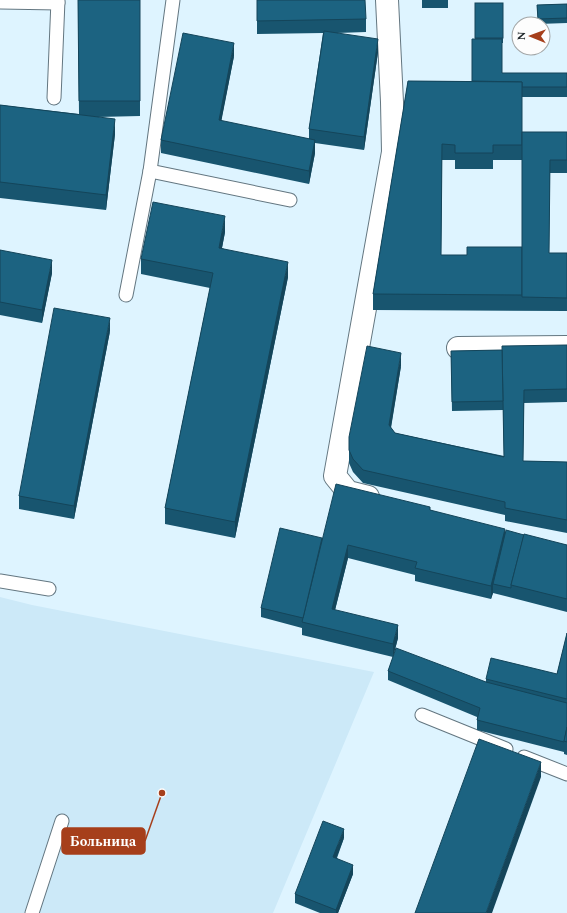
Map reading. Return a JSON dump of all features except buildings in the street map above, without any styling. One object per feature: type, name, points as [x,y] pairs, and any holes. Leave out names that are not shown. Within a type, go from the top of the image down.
[{"type":"street","points":[[386,502],[348,492],[335,476],[393,152],[387,0]]},
{"type":"street","points":[[458,348],[567,347]]},
{"type":"lane","points":[[126,295],[150,171],[173,0]]},
{"type":"lane","points":[[0,2],[58,1],[54,98]]},
{"type":"lane","points":[[150,171],[290,200]]},
{"type":"lane","points":[[0,581],[49,589]]},
{"type":"lane","points":[[422,715],[567,774]]},
{"type":"lane","points":[[32,913],[62,821]]},
{"type":"shaded area","points":[[0,597],[32,605],[374,672],[273,913],[0,913]]},
{"type":"place","name":"Больница","points":[[162,793]]}]
